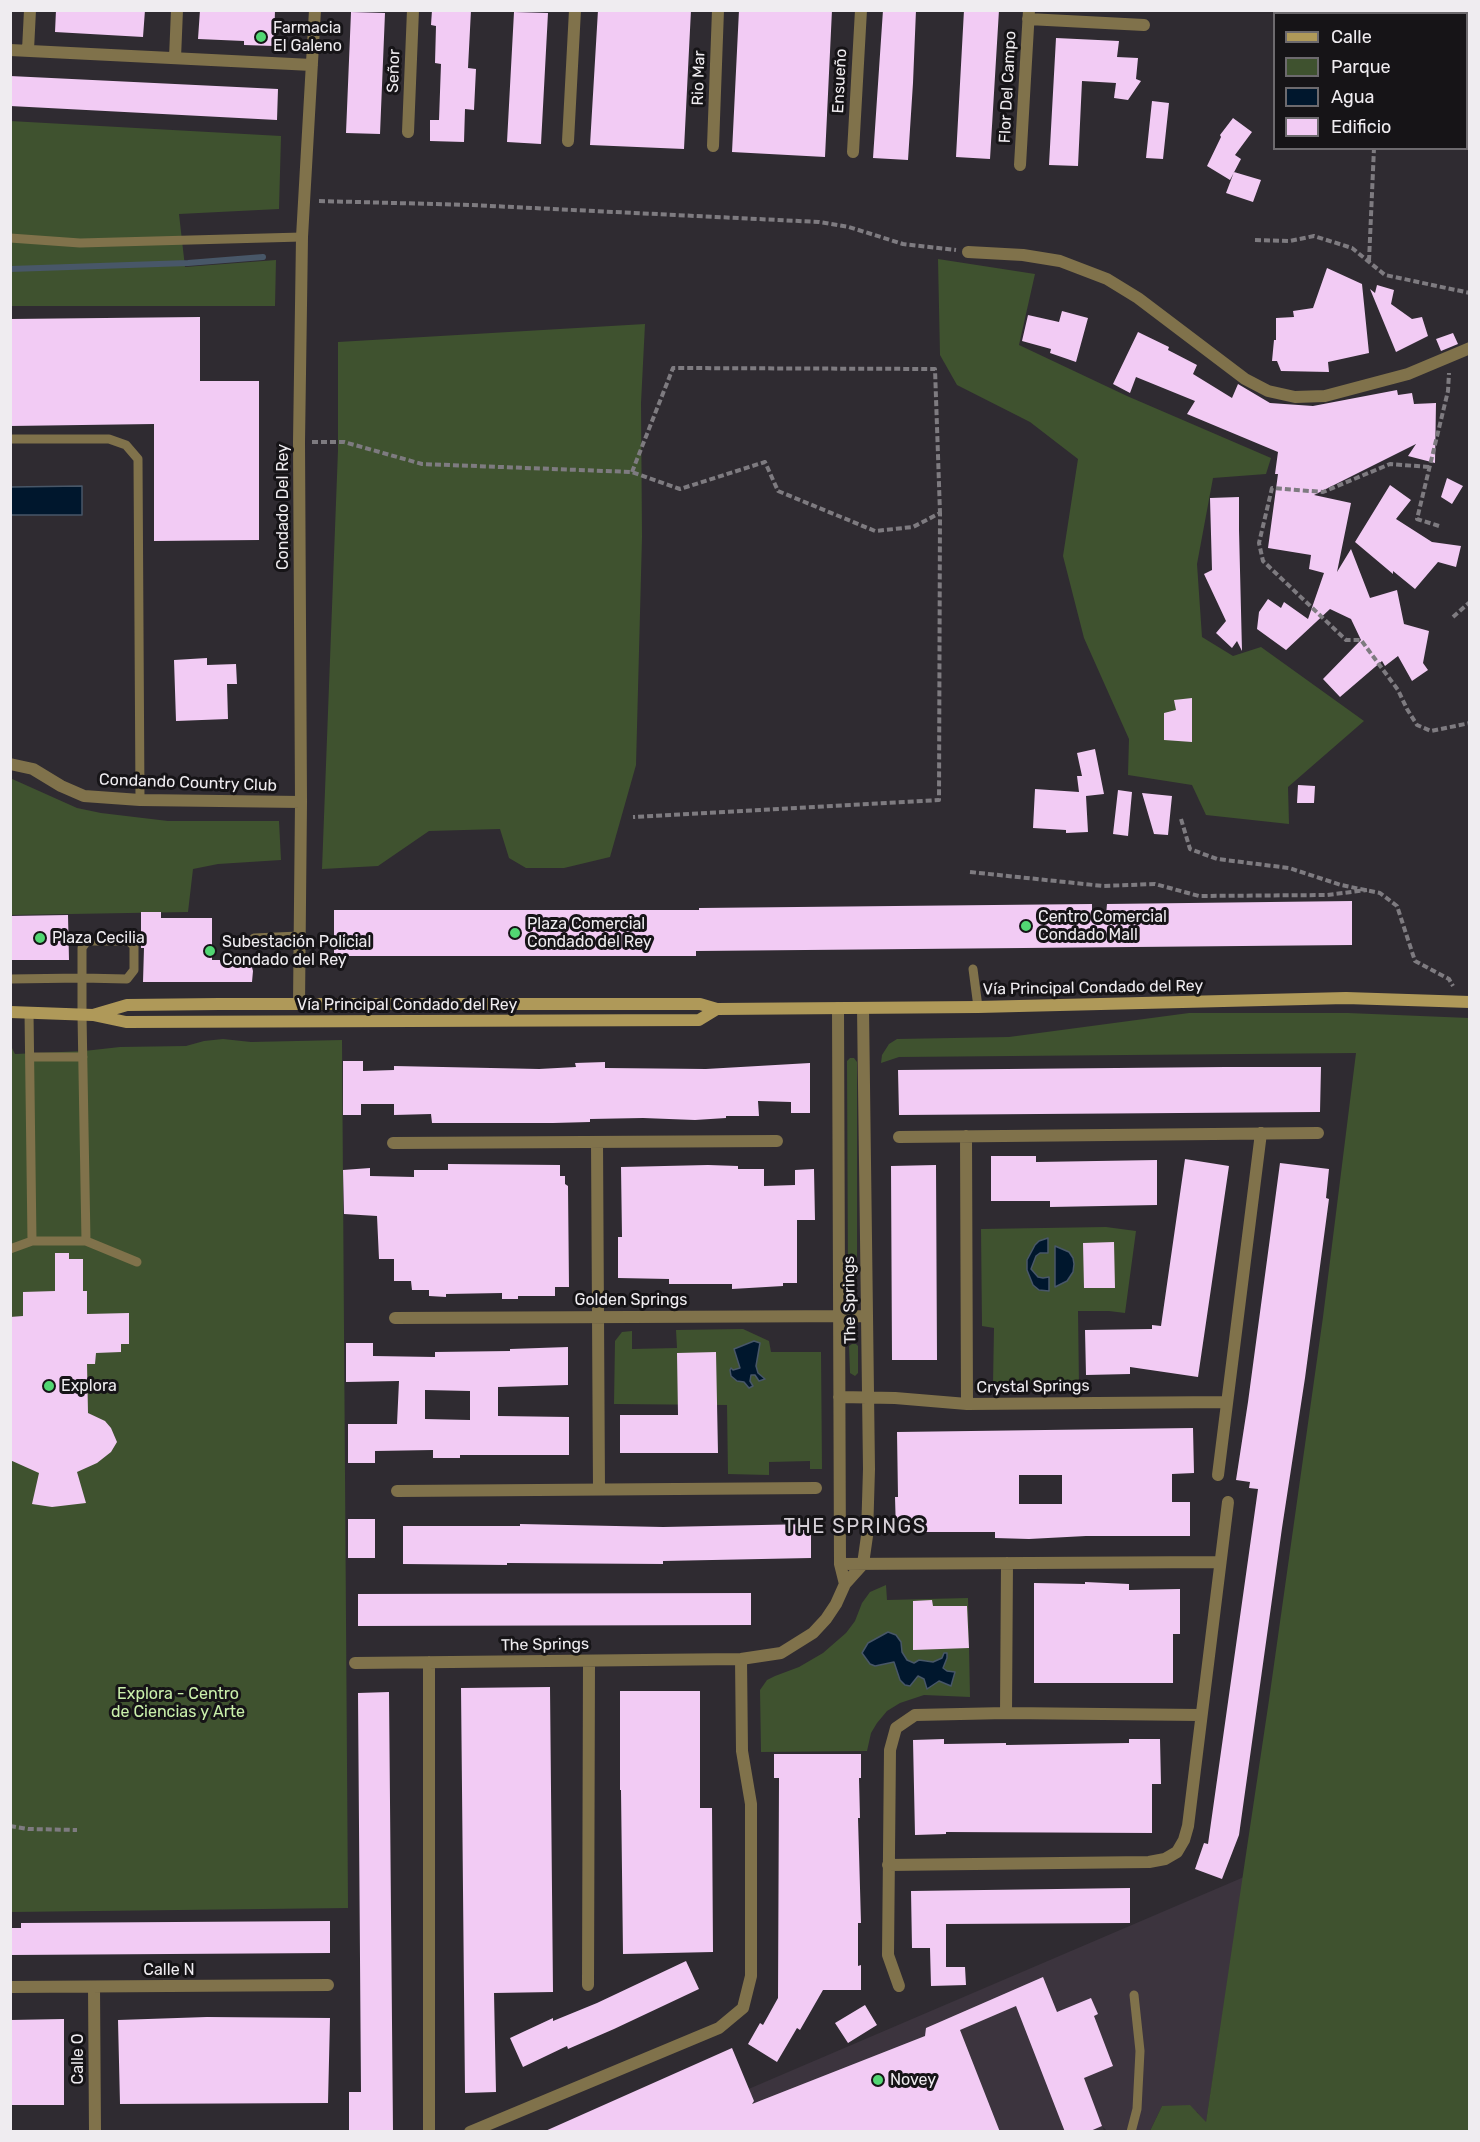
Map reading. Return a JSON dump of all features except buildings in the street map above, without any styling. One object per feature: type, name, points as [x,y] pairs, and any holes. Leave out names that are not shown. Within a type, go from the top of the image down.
[{"type":"street","points":[[28,50],[30,10]]},
{"type":"street","points":[[175,58],[177,10]]},
{"type":"street","name":"Condado Del Rey","points":[[299,1004],[301,802],[299,442],[302,237],[315,10]]},
{"type":"street","name":"Señor","points":[[408,132],[413,10]]},
{"type":"street","points":[[568,141],[575,10]]},
{"type":"street","name":"Rio Mar","points":[[713,147],[718,10]]},
{"type":"street","name":"Ensueño","points":[[853,152],[861,10]]},
{"type":"street","points":[[1028,15],[1144,25]]},
{"type":"street","name":"Flor Del Campo","points":[[1020,165],[1028,15]]},
{"type":"street","points":[[10,50],[312,65]]},
{"type":"street","points":[[968,252],[1023,255],[1060,261],[1107,279],[1138,298],[1245,379],[1268,391],[1295,397],[1324,396],[1407,374],[1470,348]]},
{"type":"street","name":"Condando Country Club","points":[[10,764],[33,769],[61,786],[84,796],[140,800],[301,802]]},
{"type":"street","name":"Vía Principal Condado del Rey","points":[[88,1015],[127,1005],[700,1004],[717,1008],[863,1008],[1346,998],[1467,1001]]},
{"type":"street","points":[[281,1022],[293,1013],[299,1004]]},
{"type":"street","points":[[299,1004],[301,1011],[313,1022]]},
{"type":"street","name":"Vía Principal Condado del Rey","points":[[10,1012],[88,1015],[126,1022],[699,1020],[717,1008]]},
{"type":"street","name":"The Springs","points":[[838,1008],[840,1564],[845,1584]]},
{"type":"street","name":"The Springs","points":[[355,1663],[741,1659],[781,1653],[813,1633],[836,1604],[845,1584],[863,1564],[867,1536],[863,1008]]},
{"type":"street","points":[[899,1137],[1318,1132]]},
{"type":"street","points":[[1218,1475],[1261,1133]]},
{"type":"street","points":[[966,1136],[967,1404]]},
{"type":"street","points":[[393,1143],[777,1141]]},
{"type":"street","points":[[597,1142],[599,1490]]},
{"type":"street","name":"Golden Springs","points":[[395,1318],[867,1316]]},
{"type":"street","name":"Crystal Springs","points":[[839,1397],[895,1398],[967,1404],[1227,1402]]},
{"type":"street","points":[[397,1491],[816,1488]]},
{"type":"street","points":[[888,1865],[1149,1862],[1165,1859],[1177,1852],[1184,1840],[1228,1502]]},
{"type":"street","points":[[840,1564],[1220,1562]]},
{"type":"street","points":[[1006,1713],[1007,1563]]},
{"type":"street","points":[[470,2132],[719,2028],[742,2008],[751,1976],[751,1803],[742,1751],[741,1659]]},
{"type":"street","points":[[588,1985],[589,1661]]},
{"type":"street","points":[[429,1662],[429,2132]]},
{"type":"street","points":[[899,1986],[888,1955],[890,1750],[896,1728],[915,1715],[1006,1713],[1200,1715]]},
{"type":"street","name":"Calle N","points":[[10,1987],[328,1985]]},
{"type":"street","name":"Calle O","points":[[94,1987],[95,2132]]},
{"type":"lane","points":[[10,238],[80,243],[302,237]]},
{"type":"lane","points":[[10,440],[109,439],[126,445],[138,459],[140,800]]},
{"type":"lane","points":[[254,938],[299,936]]},
{"type":"lane","points":[[10,979],[82,978],[127,980],[134,970],[134,946],[129,941],[87,941],[82,948],[82,978],[88,1015],[83,1057],[86,1241]]},
{"type":"lane","points":[[973,969],[978,1007]]},
{"type":"lane","points":[[29,1012],[32,1241]]},
{"type":"lane","points":[[31,1057],[83,1057]]},
{"type":"lane","points":[[10,1249],[32,1241],[86,1241],[137,1262]]},
{"type":"lane","points":[[1131,2132],[1137,2109],[1140,2051],[1134,1995]]},
{"type":"path","points":[[1369,262],[1374,150]]},
{"type":"path","points":[[304,201],[483,206],[819,222],[849,227],[903,244],[968,252]]},
{"type":"path","points":[[1255,240],[1290,242],[1314,236],[1352,248],[1385,275],[1470,293]]},
{"type":"path","points":[[1439,526],[1417,519],[1449,391],[1450,357]]},
{"type":"path","points":[[632,471],[673,368],[935,369],[940,513],[939,800],[633,817]]},
{"type":"path","points":[[299,442],[344,442],[422,464],[632,471],[680,489],[765,462],[778,491],[875,531],[913,526],[940,513]]},
{"type":"path","points":[[1429,467],[1390,464],[1323,492],[1272,488],[1259,543],[1263,561],[1346,640],[1361,640],[1398,690],[1417,724],[1431,731],[1470,723]]},
{"type":"path","points":[[1453,617],[1470,602]]},
{"type":"path","points":[[1181,819],[1190,849],[1217,859],[1289,868],[1341,885],[1380,893],[1397,906],[1415,961],[1449,979],[1467,1001]]},
{"type":"path","points":[[970,872],[1103,886],[1155,884],[1199,896],[1327,895],[1367,890]]},
{"type":"path","points":[[10,1826],[28,1829],[77,1830]]},
{"type":"shaded area","points":[[1244,1877],[1206,2123],[1197,2112],[1162,2106],[1150,2131],[1107,2131],[1103,2127],[1104,2131],[648,2132]]},
{"type":"green space","points":[[10,121],[281,136],[279,209],[179,214],[185,267],[276,260],[275,306],[11,306]]},
{"type":"green space","points":[[938,259],[1035,274],[1019,345],[1127,396],[1271,458],[1266,474],[1213,478],[1197,564],[1202,637],[1233,656],[1261,647],[1364,721],[1288,787],[1289,824],[1206,815],[1192,785],[1128,775],[1129,739],[1084,638],[1063,556],[1078,459],[1030,422],[957,385],[940,355]]},
{"type":"green space","points":[[645,324],[641,403],[642,537],[636,765],[610,857],[564,868],[526,868],[509,858],[500,829],[429,831],[378,866],[322,869],[338,450],[338,342]]},
{"type":"green space","points":[[10,778],[77,808],[101,813],[168,821],[279,821],[281,860],[218,864],[193,869],[188,912],[11,915]]},
{"type":"green space","points":[[1189,1013],[1348,1013],[1469,1018],[1469,2131],[1150,2131],[1162,2106],[1190,2105],[1206,2122],[1323,1317],[1356,1053],[899,1057],[881,1063],[882,1055],[889,1044],[897,1039],[1009,1037]]},
{"type":"green space","name":"Explora - Centro de Ciencias y Arte","points":[[223,1039],[251,1042],[342,1040],[348,1908],[11,1912],[10,1044],[15,1054],[120,1047],[186,1046]]},
{"type":"green space","points":[[854,1058],[857,1062],[857,1277],[855,1281],[850,1281],[848,1276],[847,1061]]},
{"type":"green space","points":[[1106,1227],[1136,1231],[1125,1313],[1078,1311],[1079,1385],[993,1384],[994,1328],[982,1326],[981,1229]]},
{"type":"green space","points":[[743,1329],[769,1341],[771,1352],[821,1352],[822,1469],[810,1469],[810,1461],[769,1462],[769,1475],[728,1474],[727,1405],[614,1404],[615,1341],[622,1332],[632,1331],[632,1349],[677,1348],[676,1330]]},
{"type":"green space","points":[[852,1344],[858,1346],[858,1373],[855,1376],[850,1373],[849,1346]]},
{"type":"green space","points":[[886,1585],[887,1600],[968,1598],[970,1697],[924,1695],[900,1703],[887,1711],[877,1723],[871,1733],[867,1751],[761,1752],[760,1690],[767,1680],[799,1667],[823,1653],[846,1633],[870,1592]]},
{"type":"water","points":[[82,486],[82,515],[11,515],[11,487]]},
{"type":"water","points":[[1048,1238],[1048,1253],[1040,1253],[1036,1256],[1031,1269],[1038,1277],[1049,1277],[1049,1291],[1039,1290],[1033,1285],[1027,1270],[1027,1260],[1035,1245]]},
{"type":"water","points":[[1055,1246],[1069,1252],[1074,1264],[1073,1272],[1067,1281],[1055,1287]]},
{"type":"water","points":[[754,1341],[760,1343],[756,1366],[758,1373],[765,1379],[759,1381],[755,1375],[751,1375],[750,1381],[753,1386],[749,1388],[744,1382],[737,1381],[731,1376],[730,1370],[740,1368],[734,1349]]},
{"type":"water","points":[[888,1632],[896,1635],[907,1660],[914,1663],[919,1660],[933,1662],[947,1653],[943,1668],[955,1672],[951,1686],[939,1681],[927,1689],[924,1679],[918,1676],[910,1686],[905,1685],[900,1680],[894,1662],[875,1666],[870,1664],[862,1653],[868,1643]]},
{"type":"waterway","points":[[10,269],[188,263],[263,257]]},
{"type":"place","name":"Farmacia El Galeno","points":[[261,37]]},
{"type":"place","name":"Centro Comercial Condado Mall","points":[[1026,926]]},
{"type":"place","name":"Plaza Comercial Condado del Rey","points":[[515,933]]},
{"type":"place","name":"Plaza Cecilia","points":[[40,938]]},
{"type":"place","name":"Subestación Policial Condado del Rey","points":[[210,951]]},
{"type":"place","name":"Explora","points":[[49,1386]]},
{"type":"place","name":"Novey","points":[[878,2080]]},
{"type":"district","name":"THE SPRINGS","points":[[855,1527]]}]
